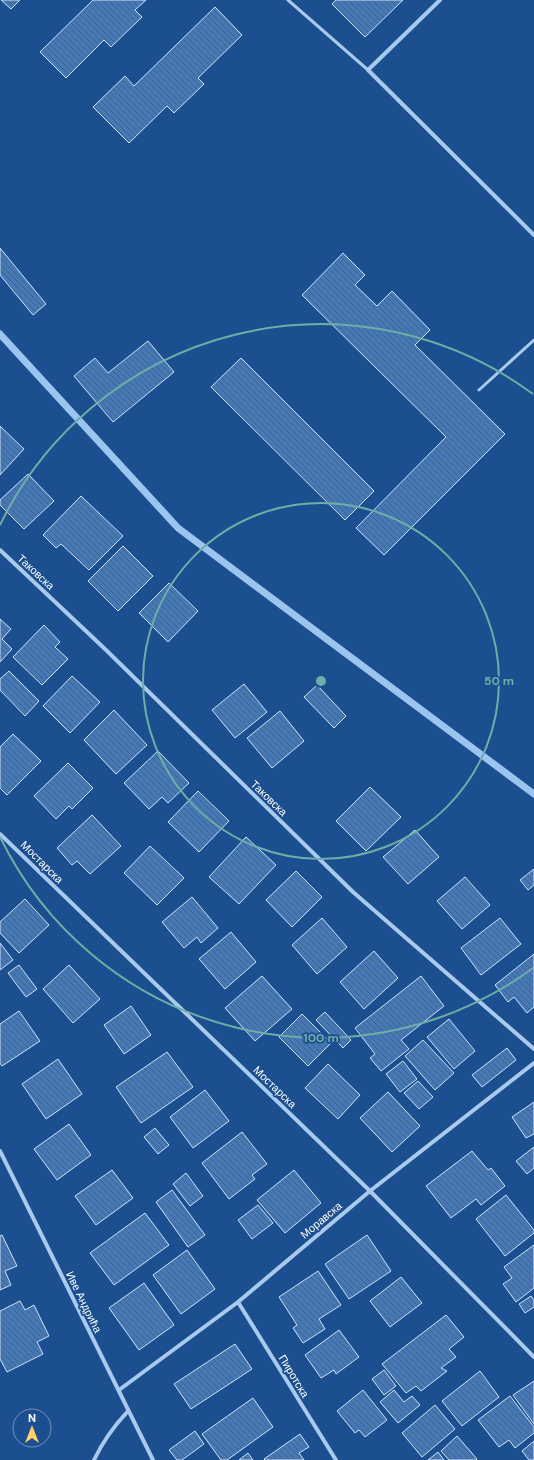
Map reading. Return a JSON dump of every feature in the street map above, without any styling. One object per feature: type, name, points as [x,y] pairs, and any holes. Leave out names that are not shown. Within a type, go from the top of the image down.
[{"type":"street","points":[[440,0],[368,70],[534,236]]},
{"type":"street","name":"Таковска","points":[[0,550],[105,650],[353,892],[534,1049]]},
{"type":"street","name":"Мостарска","points":[[0,834],[370,1191],[534,1357]]},
{"type":"street","name":"Моравска","points":[[119,1390],[238,1302],[370,1191],[534,1063]]},
{"type":"street","name":"Иве Андрића","points":[[0,1151],[153,1460]]},
{"type":"street","name":"Пиротска","points":[[238,1302],[336,1460]]},
{"type":"street","points":[[94,1460],[102,1443],[128,1411]]},
{"type":"lane","points":[[288,0],[368,70]]},
{"type":"lane","points":[[479,390],[534,340]]},
{"type":"building","points":[[1,0],[20,0],[11,9]]},
{"type":"building","points":[[93,0],[146,0],[135,10],[142,17],[111,47],[104,40],[66,78],[40,52]]},
{"type":"building","points":[[336,0],[403,0],[365,37],[332,4]]},
{"type":"building","points":[[215,7],[242,35],[198,78],[204,84],[174,113],[167,106],[129,143],[93,107],[125,76],[134,86]]},
{"type":"building","points":[[0,248],[46,304],[33,315],[0,275]]},
{"type":"building","points":[[343,253],[365,275],[355,285],[377,306],[392,291],[430,330],[415,345],[505,434],[384,555],[356,528],[446,437],[302,295]]},
{"type":"building","points":[[148,341],[174,372],[113,422],[74,376],[95,358],[108,373]]},
{"type":"building","points":[[241,358],[374,491],[345,520],[211,387]]},
{"type":"building","points":[[0,426],[24,449],[0,475]]},
{"type":"building","points":[[28,474],[54,501],[24,529],[0,505],[0,500]]},
{"type":"building","points":[[81,496],[123,536],[89,570],[61,544],[56,548],[43,535]]},
{"type":"building","points":[[123,546],[153,576],[118,611],[88,581]]},
{"type":"building","points":[[169,583],[198,611],[168,642],[139,613]]},
{"type":"building","points":[[0,619],[11,629],[2,639],[12,649],[0,662]]},
{"type":"building","points":[[44,625],[60,642],[55,647],[68,659],[42,685],[13,657]]},
{"type":"building","points":[[9,671],[39,701],[25,716],[0,690],[0,679]]},
{"type":"building","points":[[72,676],[100,702],[70,733],[43,706]]},
{"type":"building","points":[[244,684],[267,712],[235,738],[212,710]]},
{"type":"building","points":[[317,685],[346,716],[334,728],[304,697]]},
{"type":"building","points":[[114,710],[147,745],[116,774],[84,740]]},
{"type":"building","points":[[280,711],[304,741],[272,768],[247,738]]},
{"type":"building","points":[[13,734],[41,761],[7,795],[0,788],[0,747]]},
{"type":"building","points":[[158,751],[189,783],[168,803],[162,797],[149,809],[124,783]]},
{"type":"building","points":[[68,763],[93,788],[72,809],[69,806],[56,819],[34,796]]},
{"type":"building","points":[[370,787],[401,817],[366,851],[336,821]]},
{"type":"building","points":[[198,791],[229,821],[199,852],[168,822]]},
{"type":"building","points":[[92,815],[121,846],[90,874],[77,861],[72,865],[57,848]]},
{"type":"building","points":[[415,830],[439,857],[408,884],[383,857]]},
{"type":"building","points":[[246,837],[276,865],[239,904],[209,877]]},
{"type":"building","points":[[150,846],[184,878],[157,905],[124,873]]},
{"type":"building","points":[[534,869],[534,885],[528,890],[520,880]]},
{"type":"building","points":[[296,871],[322,897],[292,927],[266,900]]},
{"type":"building","points":[[465,877],[490,905],[462,929],[437,901]]},
{"type":"building","points":[[192,897],[218,928],[201,943],[197,937],[184,948],[162,922]]},
{"type":"building","points":[[25,899],[49,925],[19,953],[0,933],[0,922]]},
{"type":"building","points":[[322,918],[347,947],[317,974],[292,945]]},
{"type":"building","points":[[500,918],[521,944],[481,975],[461,948]]},
{"type":"building","points":[[231,932],[256,962],[225,989],[199,959]]},
{"type":"building","points":[[0,943],[13,960],[0,970]]},
{"type":"building","points":[[374,951],[398,978],[364,1009],[340,982]]},
{"type":"building","points":[[534,954],[534,1007],[527,1013],[514,997],[508,1002],[495,985]]},
{"type":"building","points":[[19,965],[37,989],[26,997],[8,973]]},
{"type":"building","points":[[69,965],[100,999],[73,1023],[43,989]]},
{"type":"building","points":[[262,976],[292,1009],[255,1041],[225,1008]]},
{"type":"building","points":[[421,976],[444,1006],[401,1040],[409,1049],[381,1071],[370,1058],[375,1054],[355,1028]]},
{"type":"building","points":[[131,1006],[151,1035],[124,1054],[104,1025]]},
{"type":"building","points":[[19,1011],[40,1041],[2,1066],[0,1063],[0,1024]]},
{"type":"building","points":[[325,1012],[351,1040],[343,1048],[316,1020]]},
{"type":"building","points":[[302,1014],[331,1043],[308,1066],[279,1037]]},
{"type":"building","points":[[449,1019],[475,1051],[454,1069],[427,1037]]},
{"type":"building","points":[[423,1040],[454,1073],[435,1090],[405,1056]]},
{"type":"building","points":[[507,1048],[516,1060],[482,1087],[472,1075]]},
{"type":"building","points":[[167,1052],[193,1087],[141,1123],[116,1087]]},
{"type":"building","points":[[58,1059],[82,1094],[46,1119],[22,1084]]},
{"type":"building","points":[[403,1061],[417,1079],[400,1092],[386,1074]]},
{"type":"building","points":[[328,1064],[360,1095],[338,1119],[305,1088]]},
{"type":"building","points":[[418,1081],[433,1097],[419,1109],[404,1093]]},
{"type":"building","points":[[205,1090],[229,1121],[193,1148],[170,1117]]},
{"type":"building","points":[[388,1092],[420,1126],[392,1152],[360,1118]]},
{"type":"building","points":[[534,1102],[534,1134],[526,1138],[512,1117]]},
{"type":"building","points":[[69,1124],[91,1155],[57,1180],[34,1149]]},
{"type":"building","points":[[155,1128],[169,1145],[158,1154],[144,1137]]},
{"type":"building","points":[[242,1132],[267,1164],[252,1175],[255,1179],[229,1199],[202,1163]]},
{"type":"building","points":[[534,1147],[534,1168],[527,1174],[516,1161]]},
{"type":"building","points":[[472,1151],[488,1170],[491,1168],[505,1186],[481,1205],[476,1199],[451,1218],[426,1186]]},
{"type":"building","points":[[112,1170],[133,1198],[96,1225],[75,1196]]},
{"type":"building","points":[[294,1170],[321,1203],[285,1233],[257,1200]]},
{"type":"building","points":[[186,1173],[203,1196],[190,1206],[173,1184]]},
{"type":"building","points":[[172,1190],[205,1235],[188,1247],[156,1202]]},
{"type":"building","points":[[506,1195],[534,1230],[534,1233],[505,1256],[476,1219]]},
{"type":"building","points":[[258,1205],[273,1223],[252,1239],[238,1220]]},
{"type":"building","points":[[145,1213],[169,1245],[114,1285],[90,1253]]},
{"type":"building","points":[[2,1235],[17,1266],[5,1271],[11,1285],[0,1290],[0,1236]]},
{"type":"building","points":[[367,1235],[391,1271],[349,1299],[325,1264]]},
{"type":"building","points":[[534,1245],[534,1288],[516,1302],[503,1284],[512,1278],[504,1267]]},
{"type":"building","points":[[187,1250],[215,1289],[181,1314],[153,1275]]},
{"type":"building","points":[[318,1271],[341,1305],[319,1319],[325,1329],[303,1343],[293,1328],[297,1325],[279,1297]]},
{"type":"building","points":[[401,1277],[422,1303],[390,1327],[370,1301]]},
{"type":"building","points":[[144,1283],[174,1325],[139,1350],[109,1308]]},
{"type":"building","points":[[531,1296],[534,1300],[534,1307],[525,1313],[519,1304]]},
{"type":"building","points":[[20,1301],[25,1310],[34,1305],[49,1336],[37,1342],[43,1354],[7,1372],[0,1359],[0,1311]]},
{"type":"building","points":[[446,1315],[464,1337],[449,1349],[456,1357],[441,1368],[447,1371],[421,1391],[416,1386],[406,1393],[382,1364]]},
{"type":"building","points":[[339,1330],[359,1357],[336,1374],[334,1370],[321,1378],[305,1355]]},
{"type":"building","points":[[235,1344],[252,1369],[191,1409],[174,1384]]},
{"type":"building","points":[[384,1370],[396,1386],[384,1395],[372,1379]]},
{"type":"building","points":[[480,1371],[499,1397],[462,1426],[442,1401]]},
{"type":"building","points":[[534,1381],[534,1424],[513,1395]]},
{"type":"building","points":[[363,1390],[387,1420],[365,1437],[359,1430],[355,1433],[337,1411]]},
{"type":"building","points":[[394,1390],[404,1402],[412,1396],[420,1405],[398,1423],[380,1402]]},
{"type":"building","points":[[510,1396],[534,1427],[534,1433],[515,1448],[509,1440],[499,1447],[478,1420]]},
{"type":"building","points":[[253,1398],[273,1427],[227,1460],[221,1460],[202,1434]]},
{"type":"building","points":[[435,1405],[455,1429],[422,1457],[402,1433]]},
{"type":"building","points":[[195,1431],[204,1444],[182,1460],[177,1460],[169,1450]]},
{"type":"building","points":[[300,1434],[309,1447],[299,1453],[304,1460],[264,1459]]},
{"type":"building","points":[[457,1436],[477,1459],[476,1460],[449,1460],[441,1451]]},
{"type":"building","points":[[534,1441],[534,1460],[529,1460],[522,1451]]},
{"type":"building","points":[[438,1452],[444,1460],[428,1460]]},
{"type":"building","points":[[248,1453],[253,1460],[239,1460]]},
{"type":"waterway","points":[[0,334],[178,528],[534,794]]}]
